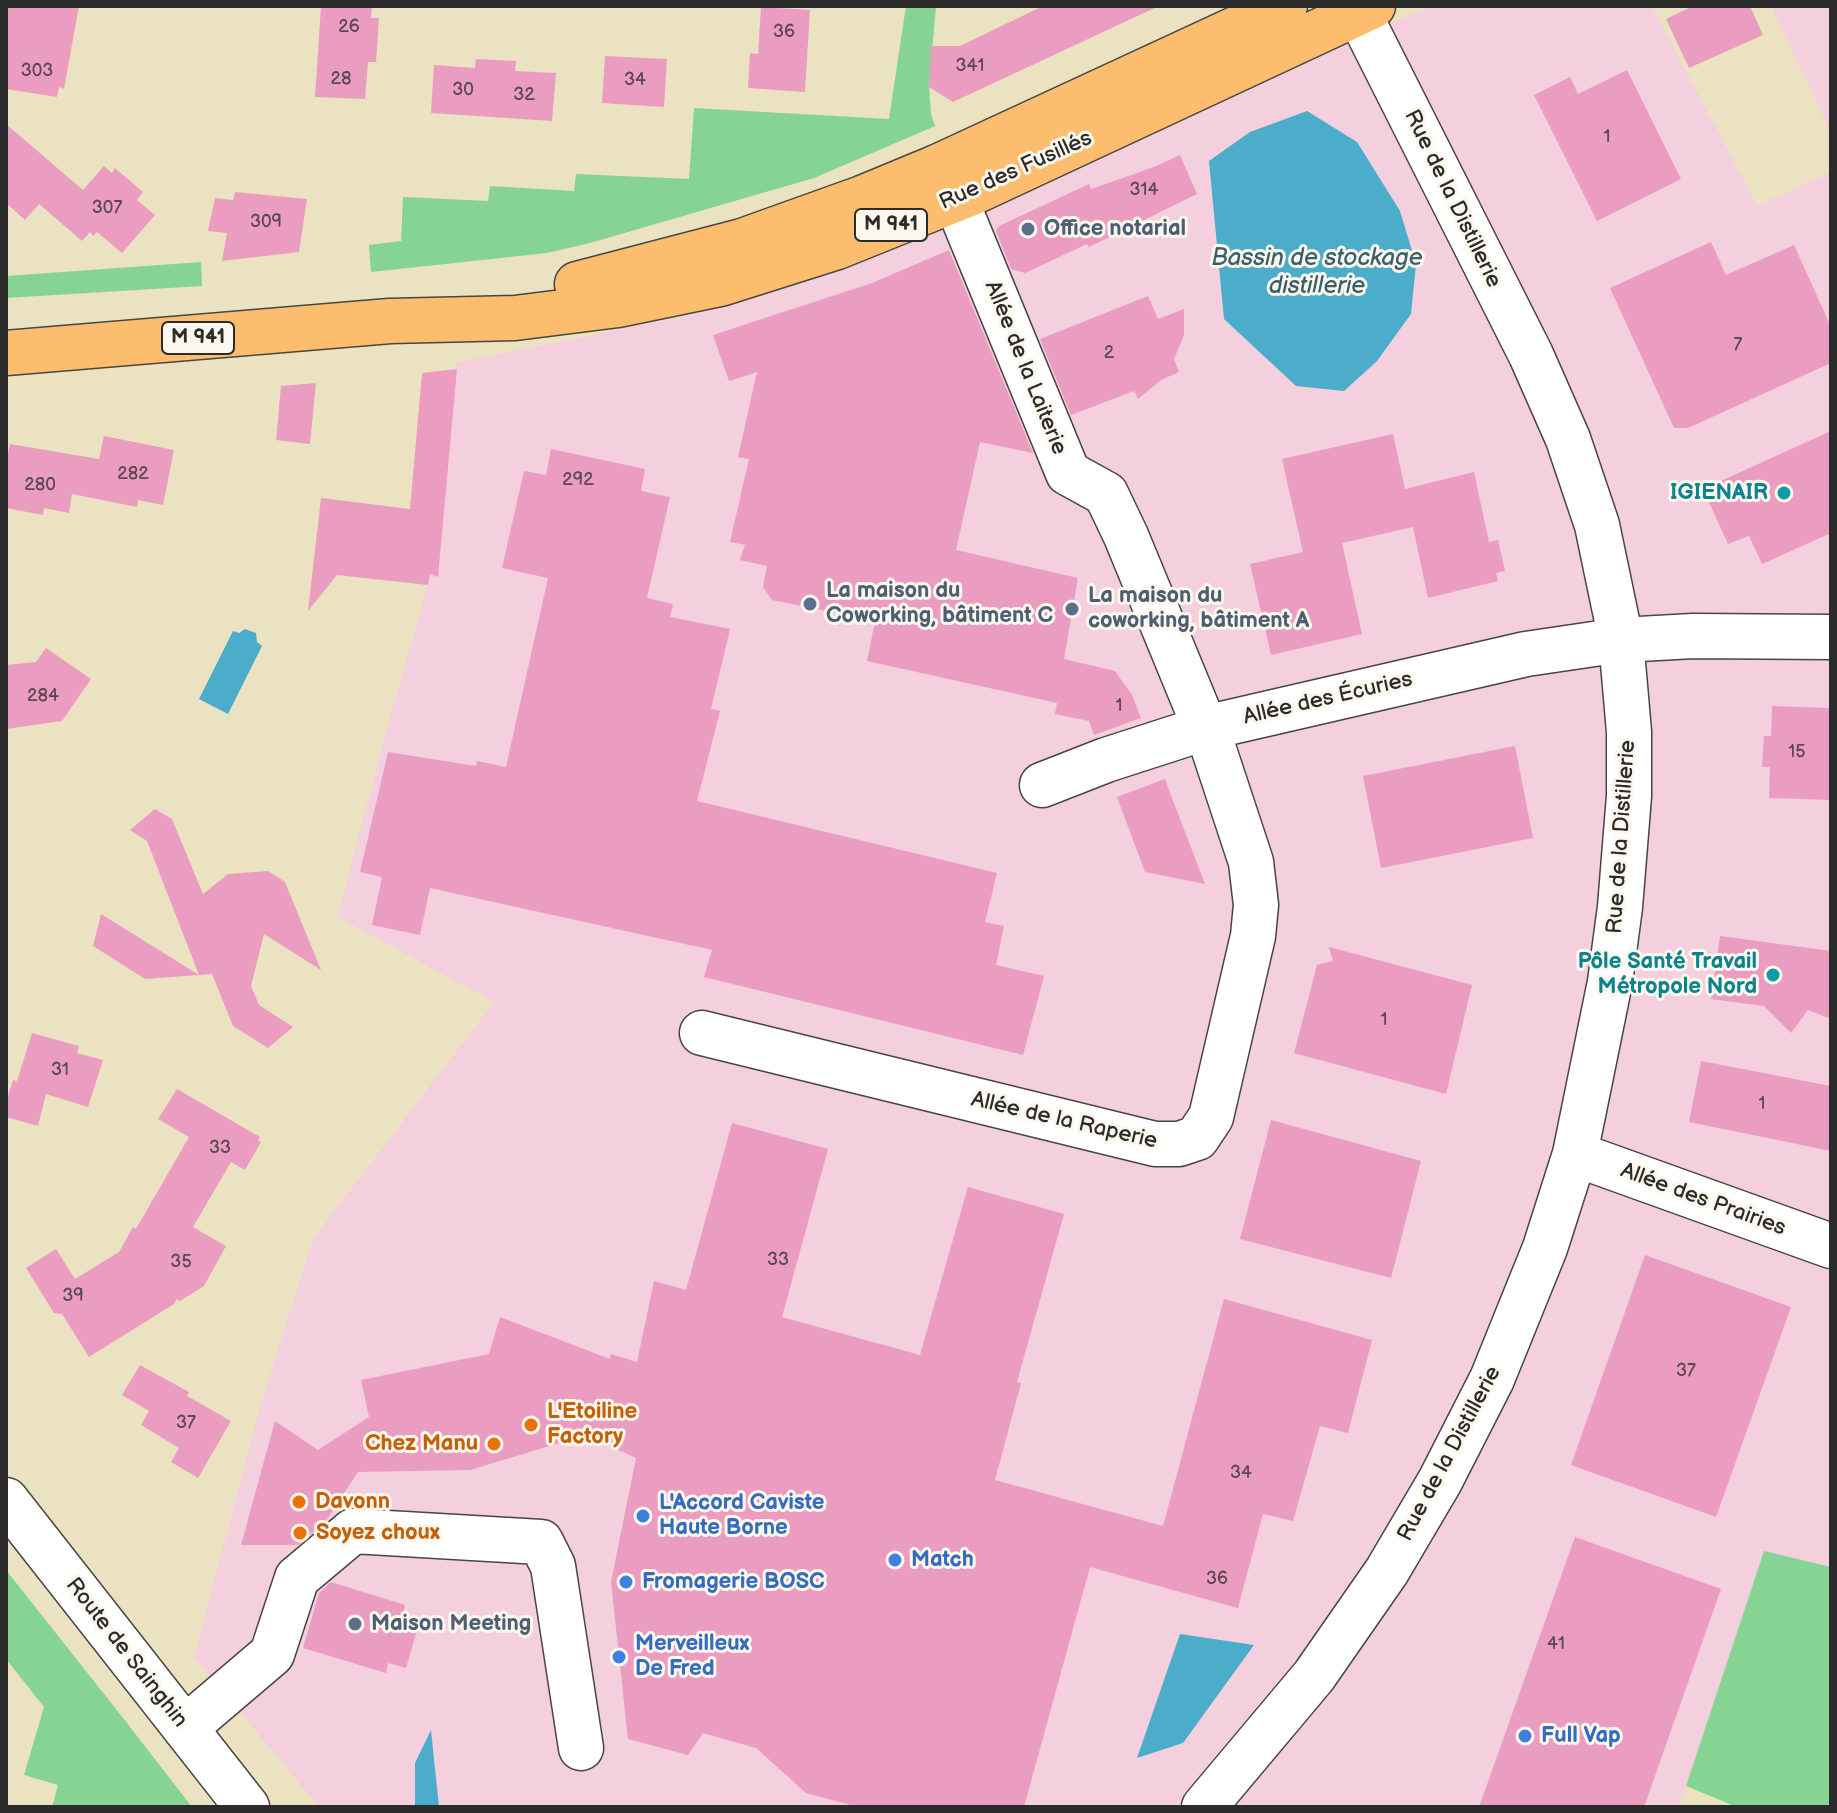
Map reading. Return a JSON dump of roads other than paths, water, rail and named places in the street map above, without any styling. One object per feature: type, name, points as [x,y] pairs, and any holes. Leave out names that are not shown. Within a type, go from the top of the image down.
[{"type":"main road","name":"Rue des Fusillés","points":[[6,353],[390,321],[515,318],[672,295],[720,284],[837,247],[946,183],[1285,6]]},
{"type":"main road","name":"Rue des Fusillés","points":[[946,183],[1354,10]]},
{"type":"street","name":"Rue de la Distillerie","points":[[1204,1807],[1314,1676],[1387,1571],[1473,1421],[1521,1313],[1575,1154],[1610,982],[1620,907],[1629,785],[1629,732],[1621,640],[1597,525],[1568,439],[1531,355],[1354,10]]},
{"type":"street","name":"Allée de la Laiterie","points":[[946,183],[1068,473],[1106,494],[1205,728]]},
{"type":"street","name":"Allée des Écuries","points":[[1042,785],[1106,760],[1205,728],[1490,661],[1621,640],[1693,636],[1831,637]]},
{"type":"street","name":"Allée de la Raperie","points":[[702,1033],[1155,1144],[1179,1144],[1197,1138],[1211,1117],[1250,949],[1256,905],[1251,862],[1205,728]]},
{"type":"street","name":"Allée des Prairies","points":[[1575,1154],[1831,1246]]},
{"type":"street","name":"Route de Sainghin","points":[[6,1500],[247,1807]]},
{"type":"street","points":[[185,1728],[272,1654],[297,1578],[353,1531],[541,1542],[553,1566],[581,1748]]},
{"type":"water","name":"Bassin de stockage distillerie","points":[[1307,111],[1357,142],[1400,211],[1416,264],[1411,314],[1377,361],[1344,391],[1296,386],[1224,319],[1209,161],[1250,132]]},
{"type":"water","points":[[245,629],[256,633],[257,642],[262,646],[228,714],[199,699],[233,631],[239,633]]},
{"type":"water","points":[[1180,1634],[1254,1645],[1183,1743],[1137,1758]]},
{"type":"water","points":[[431,1730],[439,1807],[415,1807],[415,1763]]},
{"type":"place","name":"Office notarial","points":[[1028,229]]},
{"type":"place","name":"IGIENAIR","points":[[1784,493]]},
{"type":"place","name":"La maison du Coworking, bâtiment C","points":[[810,604]]},
{"type":"place","name":"La maison du coworking, bâtiment A","points":[[1072,609]]},
{"type":"place","name":"Pôle Santé Travail Métropole Nord","points":[[1773,975]]},
{"type":"place","name":"L'Etoiline Factory","points":[[531,1425]]},
{"type":"place","name":"Chez Manu","points":[[494,1444]]},
{"type":"place","name":"Davonn","points":[[299,1502]]},
{"type":"place","name":"L'Accord Caviste Haute Borne","points":[[643,1516]]},
{"type":"place","name":"Soyez choux","points":[[300,1533]]},
{"type":"place","name":"Match","points":[[895,1560]]},
{"type":"place","name":"Fromagerie BOSC","points":[[626,1582]]},
{"type":"place","name":"Maison Meeting","points":[[355,1624]]},
{"type":"place","name":"Merveilleux De Fred","points":[[619,1657]]},
{"type":"place","name":"Full Vap","points":[[1525,1736]]}]
